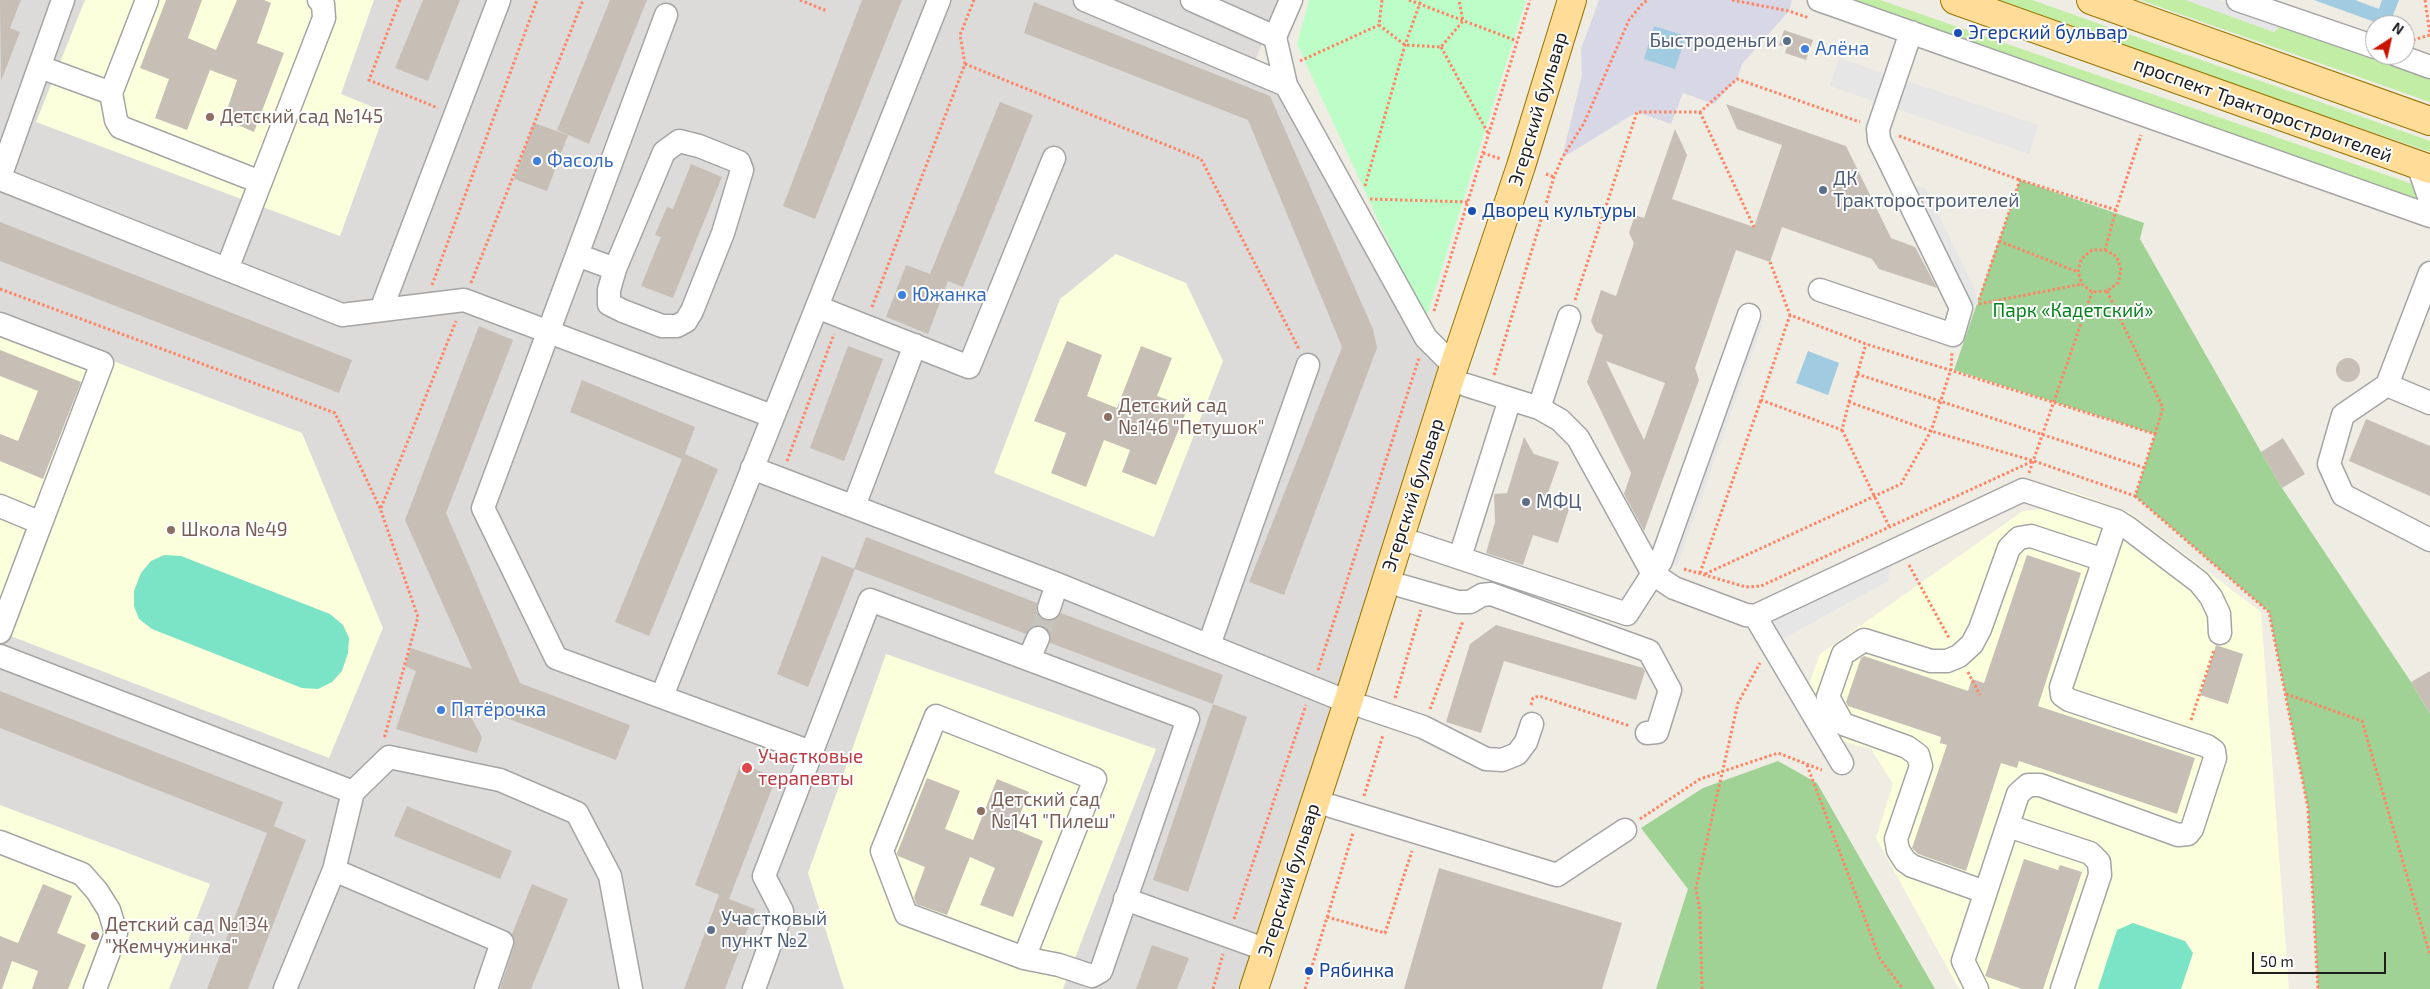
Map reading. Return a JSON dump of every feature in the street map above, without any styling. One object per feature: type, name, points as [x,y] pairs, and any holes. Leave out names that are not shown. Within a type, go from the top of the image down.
[{"type":"main road","name":"Эгерский бульвар","points":[[1460,375],[1572,0]]},
{"type":"main road","name":"Эгерский бульвар","points":[[1271,989],[1274,952],[1356,705],[1460,375],[1590,0]]},
{"type":"main road","name":"проспект Тракторостроителей","points":[[1955,0],[2424,167]]},
{"type":"main road","points":[[2091,0],[2430,120]]},
{"type":"main road","name":"Эгерский бульвар","points":[[1254,989],[1274,952],[1331,806],[1356,705]]},
{"type":"street","points":[[63,0],[0,178],[342,315],[464,300],[772,416]]},
{"type":"street","points":[[147,0],[112,93],[116,120],[120,127],[260,182]]},
{"type":"street","points":[[227,270],[324,18],[323,4],[319,0]]},
{"type":"street","points":[[381,310],[499,0]]},
{"type":"street","points":[[662,696],[939,0]]},
{"type":"street","points":[[1085,0],[1284,77]]},
{"type":"street","points":[[1192,0],[1275,37]]},
{"type":"street","points":[[1291,0],[1275,37],[1284,77],[1426,338],[1460,375],[1510,399],[1539,408],[1560,420],[1578,438],[1657,568],[1674,588],[1746,615],[1755,616],[2023,490],[2116,522],[2128,528],[2199,582],[2211,596],[2219,614],[2220,633]]},
{"type":"street","points":[[1819,0],[2430,216]]},
{"type":"street","points":[[2238,0],[2365,44]]},
{"type":"street","points":[[666,16],[483,508],[556,658],[811,752]]},
{"type":"street","points":[[1820,290],[1953,335],[1961,308],[1879,140],[1878,129],[1911,32]]},
{"type":"street","points":[[2415,61],[2430,66]]},
{"type":"street","points":[[40,67],[112,93]]},
{"type":"street","points":[[678,141],[739,162],[742,170],[723,233],[692,311],[686,321],[677,326],[662,326],[623,312],[609,304],[609,290],[615,269],[664,152],[678,141]]},
{"type":"street","points":[[817,308],[970,367],[1054,158]]},
{"type":"street","points":[[2424,167],[2430,200]]},
{"type":"street","points":[[577,255],[615,269]]},
{"type":"street","points":[[2430,273],[2387,385],[2343,415],[2329,464],[2343,495],[2430,540]]},
{"type":"street","points":[[1407,541],[1460,557],[1627,614],[1657,568],[1749,315]]},
{"type":"street","points":[[1539,408],[1569,317]]},
{"type":"street","points":[[0,324],[102,363],[0,632]]},
{"type":"street","points":[[854,506],[915,345]]},
{"type":"street","points":[[1210,645],[1308,365]]},
{"type":"street","points":[[2387,385],[2430,403]]},
{"type":"street","points":[[1460,557],[1510,399]]},
{"type":"street","points":[[752,468],[1057,584],[1210,645],[1312,689],[1423,727],[1486,759],[1502,760],[1517,754],[1526,742],[1532,724]]},
{"type":"street","points":[[0,506],[41,523]]},
{"type":"street","points":[[1977,989],[1963,961],[2018,794],[2028,785],[2040,785],[2178,835],[2188,834],[2192,829],[2215,758],[2214,751],[2208,746],[2069,700],[2062,695],[2061,687],[2116,522]]},
{"type":"street","points":[[1986,892],[1912,866],[1905,861],[1898,850],[1896,839],[1921,766],[1918,755],[1907,747],[1843,724],[1828,697],[1837,671],[1844,654],[1864,640],[1931,661],[1947,661],[1959,656],[1972,644],[1980,629],[2009,548],[2019,538],[2031,536],[2104,560]]},
{"type":"street","points":[[1049,608],[1057,584]]},
{"type":"street","points":[[1394,584],[1458,602],[1470,602],[1482,595],[1491,594],[1649,651],[1670,690],[1657,732],[1647,733]]},
{"type":"street","points":[[754,989],[782,911],[764,876],[870,600],[1188,719],[1100,971],[1092,976],[1059,965],[1024,958],[906,914],[882,851],[936,716],[1095,780],[1024,958]]},
{"type":"street","points":[[1755,616],[1833,766]]},
{"type":"street","points":[[1029,659],[1038,638]]},
{"type":"street","points":[[0,656],[353,792]]},
{"type":"street","points":[[285,989],[334,870],[353,792],[389,757],[500,780],[576,813],[610,876],[630,989]]},
{"type":"street","points":[[1331,806],[1557,875],[1625,830]]},
{"type":"street","points":[[2008,826],[2090,853],[2099,862],[2100,875],[2062,989]]},
{"type":"street","points":[[0,842],[82,874],[97,890],[109,910],[116,933],[95,989]]},
{"type":"street","points":[[334,870],[502,942],[486,989]]},
{"type":"street","points":[[1125,899],[1274,952]]},
{"type":"path","points":[[400,0],[370,80],[455,115]]},
{"type":"path","points":[[425,304],[537,0]]},
{"type":"path","points":[[380,508],[583,0]]},
{"type":"path","points":[[800,0],[827,11]]},
{"type":"path","points":[[865,326],[965,64],[960,35],[974,0]]},
{"type":"path","points":[[1379,25],[1382,0]]},
{"type":"path","points":[[1409,0],[1420,2],[1463,21],[1517,40]]},
{"type":"path","points":[[1459,0],[1463,21]]},
{"type":"path","points":[[1213,989],[1228,937],[1312,689],[1390,441],[1426,338],[1530,0]]},
{"type":"path","points":[[2415,39],[2430,34],[2425,0]]},
{"type":"path","points":[[1364,189],[1405,45],[1420,2]]},
{"type":"path","points":[[1441,47],[1463,21]]},
{"type":"path","points":[[1284,77],[1379,25]]},
{"type":"path","points":[[1379,25],[1405,45],[1441,47]]},
{"type":"path","points":[[1441,47],[1488,134]]},
{"type":"path","points":[[965,64],[1202,160],[1308,365]]},
{"type":"path","points":[[1569,317],[1637,112],[1700,112],[1737,79]]},
{"type":"path","points":[[1700,112],[1754,228]]},
{"type":"path","points":[[2105,250],[2116,210],[2148,116]]},
{"type":"path","points":[[1483,153],[1504,160]]},
{"type":"path","points":[[1546,174],[1554,177]]},
{"type":"path","points":[[2082,284],[1978,304],[2020,180],[2116,210]]},
{"type":"path","points":[[1361,198],[1468,202]]},
{"type":"path","points":[[1999,241],[2078,272]]},
{"type":"path","points":[[2092,250],[2105,250],[2117,257],[2121,270],[2118,283],[2107,291],[2092,292],[2082,284],[2078,272],[2081,259],[2092,250]]},
{"type":"path","points":[[1702,574],[1790,315],[1770,262]]},
{"type":"path","points":[[0,289],[335,413],[380,508],[418,617],[375,771]]},
{"type":"path","points":[[2107,291],[2162,408],[2135,496]]},
{"type":"path","points":[[2023,490],[2092,292]]},
{"type":"path","points":[[1790,315],[1866,344],[2155,434]]},
{"type":"path","points":[[780,478],[841,316]]},
{"type":"path","points":[[1702,574],[1902,484],[1930,431],[1940,402],[1950,369],[1953,335]]},
{"type":"path","points":[[1761,400],[1842,430],[1866,344]]},
{"type":"path","points":[[1857,374],[2145,468]]},
{"type":"path","points":[[1849,402],[1930,431],[2034,461],[2135,496],[2269,612],[2308,808],[2318,989]]},
{"type":"path","points":[[1657,568],[1702,574],[1746,587],[1761,586],[2034,461]]},
{"type":"path","points":[[1423,727],[1470,602]]},
{"type":"path","points":[[2185,738],[2220,633]]},
{"type":"path","points":[[1702,989],[1700,912],[1696,888],[1738,703],[1770,645]]},
{"type":"path","points":[[2285,694],[2362,721],[2430,956]]},
{"type":"path","points":[[1532,724],[1529,713],[1533,698],[1539,696],[1647,733]]},
{"type":"path","points":[[1625,830],[1700,779],[1778,753],[1807,764],[1833,766]]},
{"type":"path","points":[[1807,764],[1880,959],[1903,989]]},
{"type":"path","points":[[1327,917],[1385,933],[1418,833]]},
{"type":"shaded area","points":[[0,0],[1278,0],[1256,59],[1358,201],[1445,374],[1241,989],[0,989]]},
{"type":"shaded area","name":"Детский сад №145","points":[[85,0],[374,0],[341,94],[385,112],[340,236],[36,122]]},
{"type":"shaded area","points":[[1599,0],[1792,0],[1789,11],[1742,64],[1737,79],[1714,104],[1683,93],[1671,124],[1637,112],[1562,158],[1582,75],[1581,49]]},
{"type":"shaded area","points":[[2186,0],[2216,0],[2283,23],[2274,32]]},
{"type":"shaded area","points":[[1839,58],[2038,125],[2029,154],[1830,86]]},
{"type":"shaded area","points":[[1903,186],[1925,188],[1975,289],[1978,304],[1961,308]]},
{"type":"shaded area","name":"Детский сад №146 \"Петушок\"","points":[[1116,254],[1186,283],[1223,361],[1154,537],[994,473],[1060,299]]},
{"type":"shaded area","points":[[1749,315],[1764,320],[1677,566],[1662,561]]},
{"type":"shaded area","name":"Школа №49","points":[[0,318],[302,433],[383,628],[329,758],[0,632]]},
{"type":"shaded area","points":[[2062,488],[2129,512],[2261,612],[2289,989],[1959,989],[1876,838],[1893,784],[1871,749],[1834,739],[1806,692],[1820,654],[2023,511],[2054,508]]},
{"type":"shaded area","points":[[1893,556],[1888,581],[1779,641],[1765,618]]},
{"type":"shaded area","name":"Детский сад №141 \"Пилеш\"","points":[[886,654],[1156,749],[1063,989],[844,989],[808,873]]},
{"type":"shaded area","name":"Детский сад №134 \"Жемчужинка\"","points":[[0,805],[210,884],[169,989],[0,989]]},
{"type":"green space","points":[[1309,0],[1526,0],[1425,322],[1297,44]]},
{"type":"green space","points":[[1839,0],[1880,0],[2418,186],[2426,204]]},
{"type":"green space","points":[[1990,0],[2032,0],[2430,141],[2430,152]]},
{"type":"green space","points":[[2140,0],[2186,0],[2274,32],[2283,23],[2365,53],[2365,65],[2399,65],[2430,76],[2430,102]]},
{"type":"green space","name":"Парк «Кадетский»","points":[[2020,180],[2144,223],[2140,239],[2261,452],[2282,488],[2411,682],[2430,714],[2430,989],[2318,989],[2308,808],[2269,612],[2135,496],[2155,434],[1954,370]]},
{"type":"green space","points":[[164,555],[181,556],[330,614],[343,625],[349,638],[348,653],[342,671],[332,682],[318,689],[302,688],[152,629],[139,619],[134,606],[134,591],[141,573],[151,561]]},
{"type":"green space","points":[[1778,761],[1817,783],[1935,989],[1656,989],[1688,889],[1641,828],[1703,788]]},
{"type":"green space","points":[[2133,923],[2185,941],[2193,953],[2181,989],[2098,989],[2117,930]]},
{"type":"water","points":[[2314,0],[2355,0],[2379,9],[2382,0],[2399,0],[2393,15],[2365,15],[2365,18]]},
{"type":"water","points":[[1654,26],[1686,36],[1675,69],[1644,59]]},
{"type":"water","points":[[1808,351],[1839,363],[1828,395],[1796,383]]},
{"type":"building","points":[[0,0],[21,0],[10,28],[20,32],[1,81]]},
{"type":"building","points":[[166,0],[202,0],[188,38],[216,50],[237,0],[264,0],[271,3],[257,43],[284,53],[254,132],[224,119],[237,80],[210,70],[187,130],[155,118],[169,79],[140,68]]},
{"type":"building","points":[[423,0],[460,0],[428,81],[395,68]]},
{"type":"building","points":[[610,0],[647,0],[589,144],[557,130]]},
{"type":"building","points":[[862,0],[902,0],[815,219],[783,206]]},
{"type":"building","points":[[1034,2],[1270,96],[1373,329],[1377,348],[1284,595],[1249,582],[1342,347],[1248,120],[1024,33]]},
{"type":"building","points":[[1784,30],[1813,40],[1806,60],[1785,53],[1787,47],[1779,45]]},
{"type":"building","points":[[1000,102],[1033,115],[963,287],[948,281],[928,334],[886,317],[906,265],[930,274]]},
{"type":"building","points":[[1726,104],[1846,146],[1891,238],[1915,247],[1937,288],[1879,269],[1872,259],[1782,227],[1770,262],[1736,250],[1695,368],[1699,380],[1644,531],[1624,494],[1631,473],[1587,382],[1603,335],[1596,332],[1591,321],[1601,290],[1616,296],[1634,243],[1629,233],[1635,215],[1644,218],[1675,129],[1687,155],[1672,199],[1754,227],[1782,145],[1737,129]],"holes":[[[1606,361],[1665,383],[1644,440]]]},
{"type":"building","points":[[534,123],[568,135],[547,191],[514,179]]},
{"type":"building","points":[[691,164],[722,177],[673,298],[641,286],[661,237],[655,235],[667,207],[673,209]]},
{"type":"building","points":[[0,222],[352,360],[339,393],[0,261]]},
{"type":"building","points":[[479,326],[513,340],[446,513],[520,683],[630,725],[616,760],[462,701],[482,737],[477,753],[396,729],[416,671],[405,666],[411,648],[472,669],[405,520]]},
{"type":"building","points":[[1067,341],[1102,355],[1087,396],[1117,408],[1141,346],[1172,358],[1157,396],[1188,407],[1156,485],[1122,472],[1130,450],[1104,440],[1086,487],[1051,473],[1066,433],[1034,421]]},
{"type":"building","points":[[848,346],[883,359],[844,461],[810,448]]},
{"type":"building","points":[[0,350],[81,382],[43,479],[0,461],[0,434],[18,441],[38,391],[0,376]]},
{"type":"building","points":[[2348,358],[2357,361],[2360,370],[2357,379],[2348,382],[2339,379],[2336,370],[2339,361]]},
{"type":"building","points":[[582,380],[695,427],[685,454],[718,469],[649,636],[615,622],[682,459],[570,412]]},
{"type":"building","points":[[2366,419],[2430,446],[2430,496],[2349,461]]},
{"type":"building","name":"МФЦ","points":[[1524,437],[1534,454],[1559,462],[1546,498],[1570,506],[1558,543],[1533,535],[1523,565],[1486,553],[1495,522],[1494,494],[1507,493]]},
{"type":"building","points":[[2283,438],[2305,474],[2282,488],[2261,452]]},
{"type":"building","points":[[866,537],[1037,603],[1036,611],[1044,620],[1052,621],[1061,613],[1223,675],[1213,704],[1050,643],[1049,631],[1043,626],[1031,627],[1026,634],[855,569],[808,687],[777,674],[822,556],[854,569]]},
{"type":"building","points":[[2027,555],[2081,573],[2038,706],[2195,758],[2177,814],[2019,761],[2017,768],[2001,763],[1966,871],[1918,854],[1912,848],[1947,745],[1940,743],[1941,737],[1848,706],[1846,702],[1861,658],[1864,656],[1968,691],[1972,679],[1984,683]]},
{"type":"building","points":[[1496,625],[1643,668],[1645,671],[1636,700],[1504,661],[1481,733],[1446,722],[1470,644]]},
{"type":"building","points":[[2216,645],[2243,654],[2228,704],[2200,695]]},
{"type":"building","points":[[2430,671],[2430,714],[2411,682]]},
{"type":"building","points":[[0,691],[283,802],[274,826],[306,840],[248,989],[207,989],[267,833],[0,728]]},
{"type":"building","points":[[1213,704],[1247,717],[1188,892],[1153,880]]},
{"type":"building","points":[[741,763],[776,778],[729,899],[695,885]]},
{"type":"building","points":[[927,778],[960,791],[945,829],[973,840],[997,779],[1029,792],[1014,829],[1043,841],[1013,917],[980,905],[995,868],[970,857],[947,915],[916,904],[914,897],[925,867],[898,856],[897,853]]},
{"type":"building","points":[[407,806],[512,851],[500,879],[394,836]]},
{"type":"building","points":[[2024,859],[2058,870],[2060,865],[2082,872],[2043,989],[2022,989],[1985,976]]},
{"type":"building","points":[[1439,868],[1622,923],[1602,989],[1404,989]]},
{"type":"building","points":[[43,884],[72,896],[57,933],[86,945],[68,989],[32,989],[38,971],[12,961],[2,989],[0,989],[0,936],[18,943]]},
{"type":"building","points":[[532,884],[568,899],[531,989],[500,989],[514,946],[512,934]]},
{"type":"building","points":[[719,895],[755,909],[725,989],[684,989]]},
{"type":"building","points":[[1152,945],[1189,958],[1177,989],[1136,989]]},
{"type":"tunnel","points":[[1038,638],[1049,608]]},
{"type":"place","name":"Эгерский бульвар","points":[[1958,33]]},
{"type":"place","name":"Быстроденьги","points":[[1787,41]]},
{"type":"place","name":"Алёна","points":[[1805,49]]},
{"type":"place","name":"Детский сад №145","points":[[210,117]]},
{"type":"place","name":"Фасоль","points":[[537,161]]},
{"type":"place","name":"ДК Тракторостроителей","points":[[1823,190]]},
{"type":"place","name":"Дворец культуры","points":[[1472,211]]},
{"type":"place","name":"Южанка","points":[[902,295]]},
{"type":"place","name":"Детский сад №146 \"Петушок\"","points":[[1108,417]]},
{"type":"place","name":"МФЦ","points":[[1526,502]]},
{"type":"place","name":"Школа №49","points":[[171,530]]},
{"type":"place","name":"Пятёрочка","points":[[441,710]]},
{"type":"place","name":"Участковые терапевты","points":[[747,768]]},
{"type":"place","name":"Детский сад №141 \"Пилеш\"","points":[[981,811]]},
{"type":"place","name":"Участковый пункт №2","points":[[711,930]]},
{"type":"place","name":"Детский сад №134 \"Жемчужинка\"","points":[[95,936]]},
{"type":"place","name":"Рябинка","points":[[1309,971]]}]
